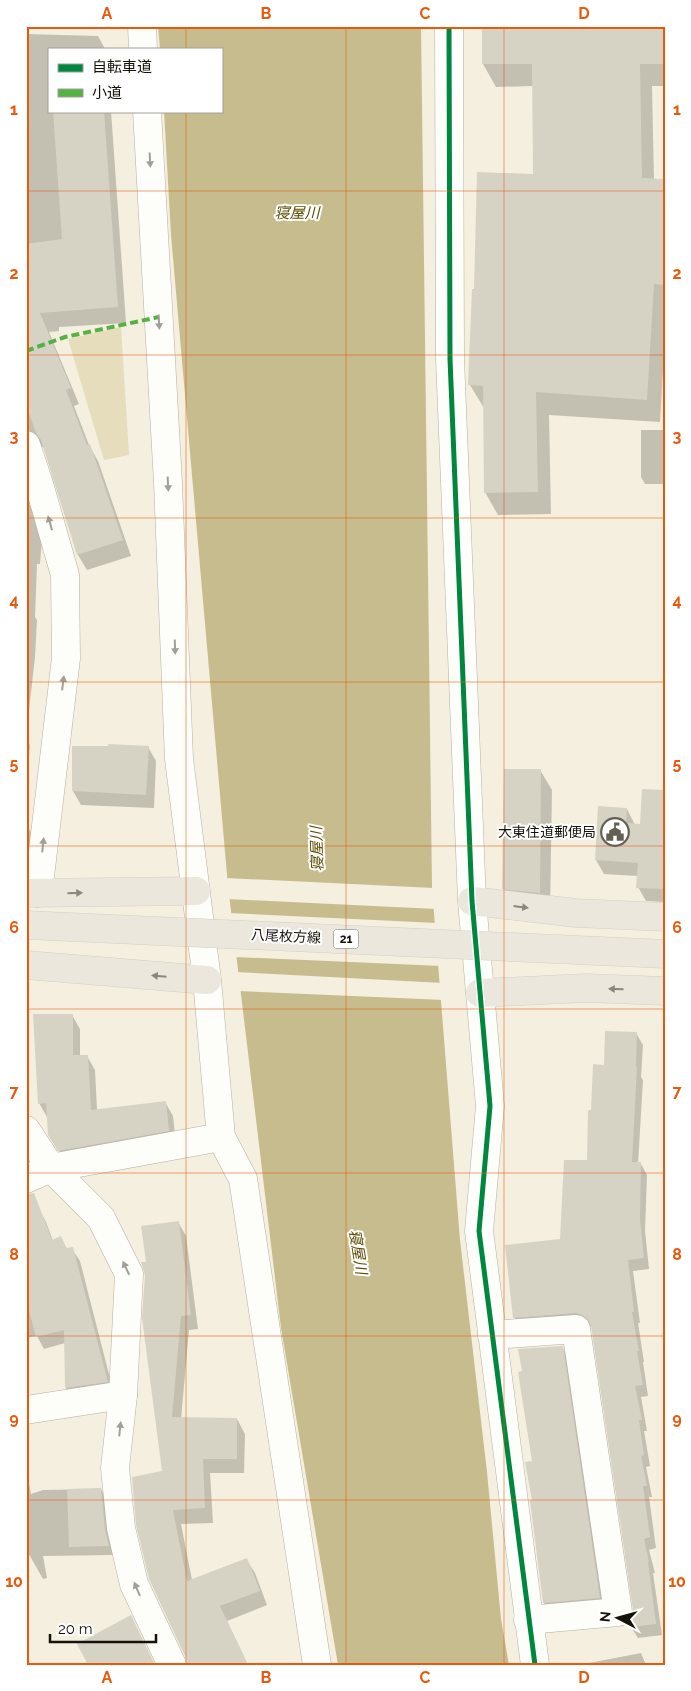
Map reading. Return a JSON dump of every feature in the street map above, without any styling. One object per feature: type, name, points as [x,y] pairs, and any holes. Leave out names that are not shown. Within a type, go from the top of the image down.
[{"type":"main road","points":[[32,893],[196,891]]},
{"type":"main road","points":[[472,901],[576,913],[665,917]]},
{"type":"main road","name":"八尾枚方線","points":[[26,925],[665,954]]},
{"type":"main road","points":[[26,964],[207,980]]},
{"type":"main road","points":[[480,993],[586,988],[665,991]]},
{"type":"street","points":[[142,26],[143,48]]},
{"type":"street","points":[[449,26],[450,359],[472,901],[490,1106],[479,1231],[535,1665]]},
{"type":"street","points":[[147,112],[168,484],[179,759],[207,980],[221,1137],[244,1178],[317,1665]]},
{"type":"street","points":[[26,445],[65,575],[66,658],[37,797],[32,893]]},
{"type":"street","points":[[26,1130],[51,1168],[101,1218],[129,1274],[123,1395],[116,1468],[120,1528],[134,1584],[172,1665]]},
{"type":"street","points":[[26,1179],[51,1168],[221,1137]]},
{"type":"street","points":[[492,1335],[576,1329],[618,1612],[528,1620]]},
{"type":"street","points":[[26,1410],[123,1395]]},
{"type":"shaded area","points":[[121,327],[129,455],[104,460],[68,339]]},
{"type":"water","name":"寝屋川","points":[[158,26],[421,26],[432,888],[460,1240],[487,1472],[501,1619],[509,1665],[338,1665],[281,1328],[228,886],[171,235],[164,112],[222,112],[222,48],[160,48]]},
{"type":"pier","points":[[226,878],[434,888],[436,909],[227,899]]},
{"type":"pier","points":[[229,913],[437,923],[441,966],[234,957]]},
{"type":"pier","points":[[236,972],[443,983],[444,1000],[238,991]]},
{"type":"building","points":[[482,26],[665,26],[665,64],[640,64],[642,178],[665,179],[665,285],[654,284],[647,400],[536,392],[538,492],[484,493],[483,386],[468,385],[472,289],[474,289],[477,172],[533,174],[532,64],[482,64]]},
{"type":"building","points":[[53,112],[104,112],[118,307],[40,313],[71,388],[66,390],[87,445],[90,444],[123,540],[77,555],[41,440],[36,433],[26,405],[26,244],[62,239]]},
{"type":"building","points":[[108,744],[149,746],[146,795],[72,791],[72,746],[108,746]]},
{"type":"building","points":[[504,769],[541,769],[540,893],[502,889]]},
{"type":"building","points":[[642,789],[665,790],[665,889],[636,888],[638,863],[595,860],[598,806],[627,808],[626,823],[640,824]]},
{"type":"building","points":[[33,1014],[73,1014],[73,1055],[88,1055],[91,1110],[166,1101],[169,1131],[58,1151],[48,1135],[46,1103],[38,1104]]},
{"type":"building","points":[[605,1031],[637,1032],[632,1162],[641,1162],[640,1219],[644,1258],[628,1260],[634,1312],[632,1312],[643,1385],[635,1386],[642,1420],[639,1420],[644,1455],[641,1456],[647,1486],[643,1486],[650,1537],[644,1539],[649,1562],[656,1624],[630,1627],[629,1622],[633,1618],[633,1610],[591,1326],[588,1319],[575,1313],[513,1318],[505,1245],[560,1239],[564,1160],[587,1160],[588,1110],[591,1110],[593,1064],[604,1065]]},
{"type":"building","points":[[34,1193],[52,1240],[61,1236],[66,1248],[73,1247],[108,1382],[65,1388],[64,1330],[36,1337],[26,1299],[26,1194]]},
{"type":"building","points":[[179,1221],[191,1315],[181,1316],[172,1417],[237,1418],[237,1459],[203,1459],[205,1508],[173,1510],[187,1581],[247,1558],[260,1591],[220,1606],[248,1665],[187,1665],[186,1658],[149,1579],[136,1525],[132,1477],[162,1471],[142,1318],[145,1275],[141,1262],[146,1262],[141,1226]]},
{"type":"building","points":[[563,1346],[600,1598],[543,1603],[530,1501],[532,1500],[525,1462],[532,1461],[518,1372],[522,1371],[518,1349]]},
{"type":"building","points":[[101,1488],[105,1530],[109,1546],[69,1547],[67,1489]]},
{"type":"building","points":[[131,1615],[155,1665],[88,1665],[77,1644]]},
{"type":"marked path","points":[[26,351],[65,337],[159,317]]},
{"type":"cycle path","points":[[449,26],[450,359],[472,901],[490,1106],[479,1231],[535,1665]]},
{"type":"place","name":"大東住道郵便局","points":[[615,832]]}]
